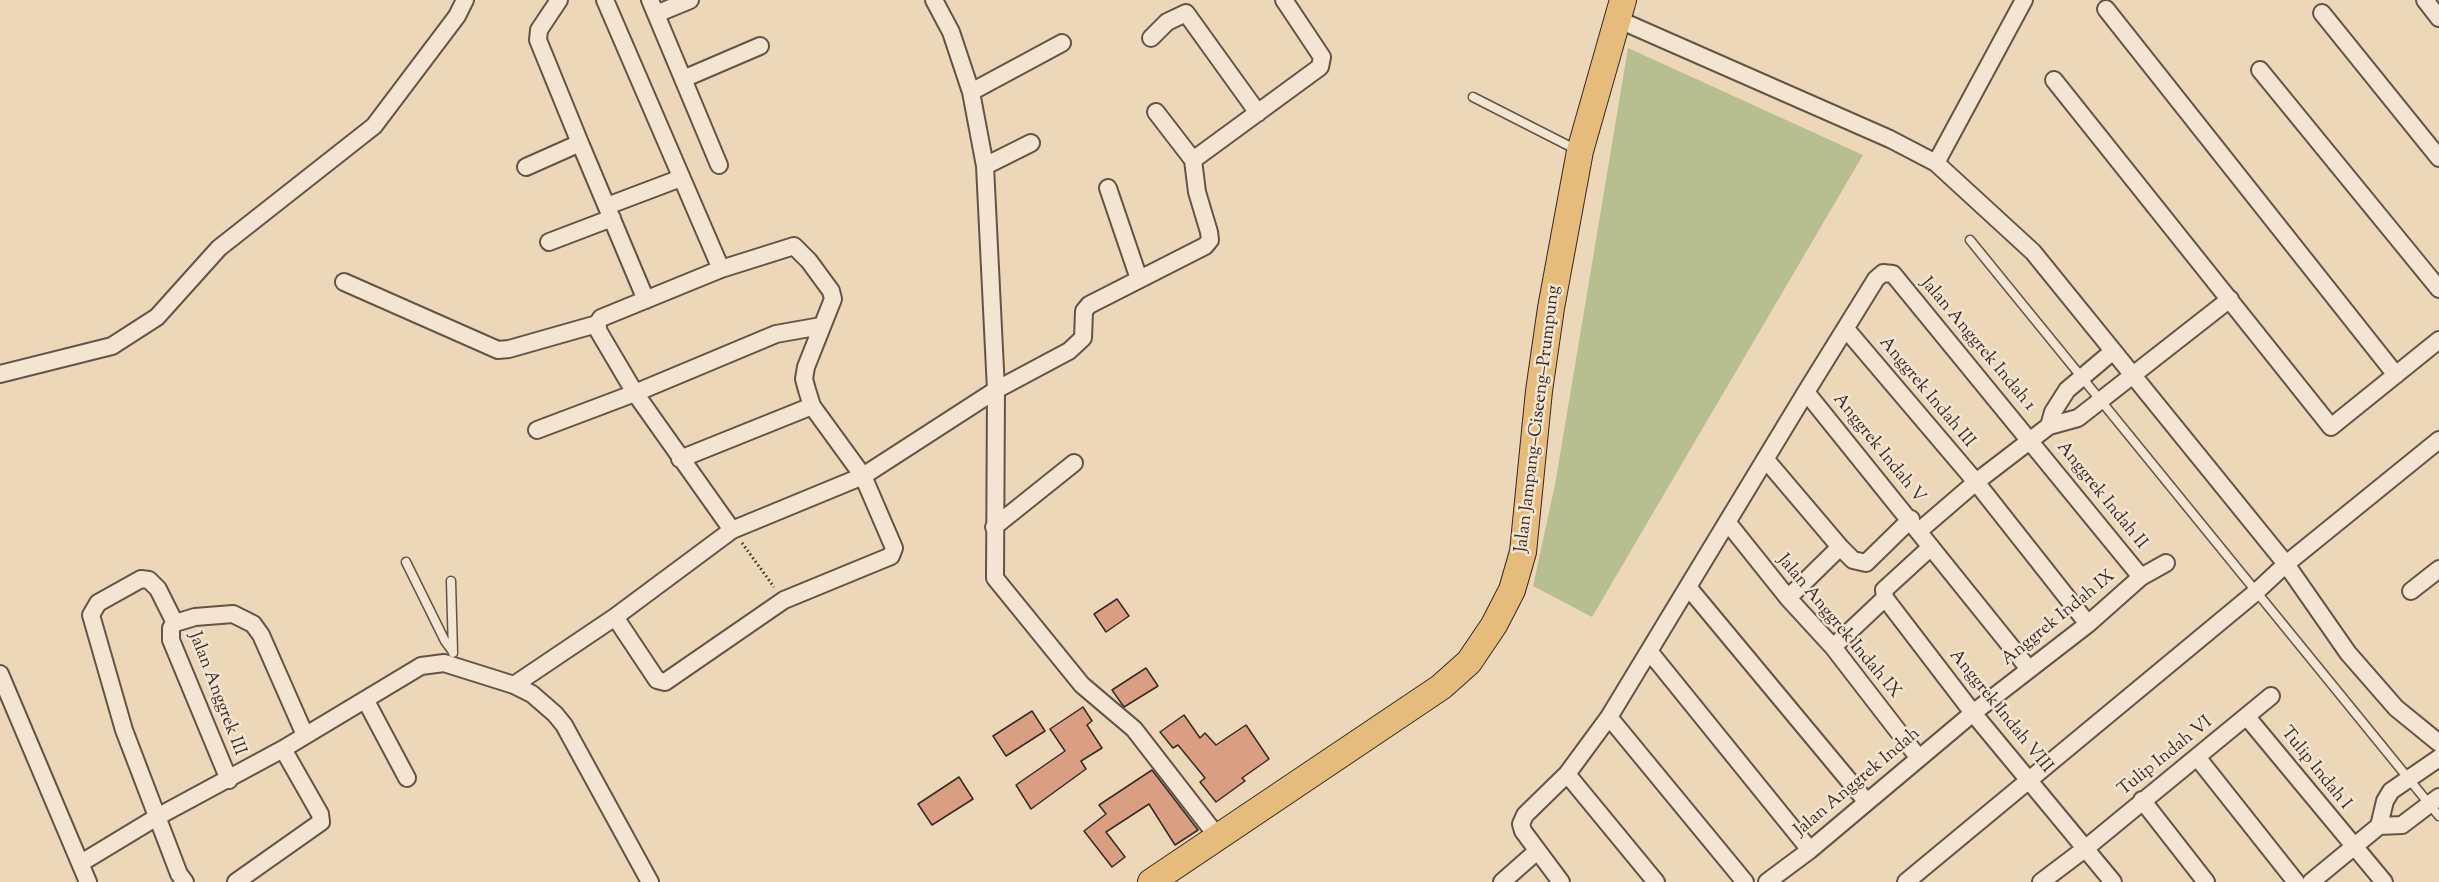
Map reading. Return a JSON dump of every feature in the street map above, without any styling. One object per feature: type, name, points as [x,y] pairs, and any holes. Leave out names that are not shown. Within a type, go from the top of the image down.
[{"type":"main road","name":"Jalan Jampang–Ciseeng–Prumpung","points":[[1151,882],[1441,687],[1469,662],[1494,625],[1512,590],[1523,552],[1540,379],[1580,151],[1620,10]]},
{"type":"street","points":[[0,374],[112,346],[157,317],[219,248],[374,126],[457,16],[465,0]]},
{"type":"street","points":[[559,0],[539,30],[538,40],[646,300]]},
{"type":"street","points":[[605,0],[721,269]]},
{"type":"street","points":[[690,0],[653,7],[719,165]]},
{"type":"street","points":[[934,0],[951,32],[971,92],[985,166],[996,390],[995,578],[1082,685],[1134,729],[1217,836]]},
{"type":"street","points":[[1193,160],[1320,67],[1322,57],[1284,0]]},
{"type":"street","points":[[1936,163],[2024,0]]},
{"type":"street","points":[[2425,0],[2439,18]]},
{"type":"street","points":[[2106,9],[2396,375]]},
{"type":"street","points":[[1620,10],[1936,163],[2033,252],[2131,376],[2286,564],[2348,653],[2396,708],[2439,743]]},
{"type":"street","points":[[1151,38],[1167,22],[1186,13],[1258,113]]},
{"type":"street","points":[[2322,13],[2439,158]]},
{"type":"street","points":[[971,92],[1062,43]]},
{"type":"street","points":[[683,79],[760,46]]},
{"type":"street","points":[[2260,70],[2439,289]]},
{"type":"street","points":[[2054,80],[2331,427],[2439,340]]},
{"type":"street","points":[[514,685],[615,617],[732,530],[863,476],[996,390],[1069,351],[1083,338],[1084,310],[1089,304],[1195,252],[1210,240],[1195,183],[1193,160],[1156,112]]},
{"type":"street","points":[[985,166],[1031,142]]},
{"type":"street","points":[[526,167],[580,143]]},
{"type":"street","points":[[549,242],[681,178]]},
{"type":"street","points":[[1108,188],[1139,279]]},
{"type":"street","points":[[344,282],[498,350],[509,349],[597,324],[602,318],[721,269],[794,246],[801,251],[831,291],[833,299],[820,327],[804,379],[812,406],[863,476],[894,549],[891,556],[783,600],[665,682],[657,680],[615,617]]},
{"type":"street","name":"Jalan Anggrek Indah 1","points":[[1846,329],[1876,279],[1883,273],[1893,274],[2031,440]]},
{"type":"street","points":[[1767,461],[1840,547],[1853,560],[1866,563],[2049,426],[2078,418],[2102,401],[2229,299]]},
{"type":"street","points":[[597,324],[599,332],[635,393],[732,530]]},
{"type":"street","points":[[537,430],[635,393],[776,334],[820,327]]},
{"type":"street","points":[[1561,882],[1536,852],[1523,831],[1522,819],[1567,774],[1609,717],[1846,329]]},
{"type":"street","name":"Anggrek Indah III","points":[[1846,329],[1976,482],[2088,624]]},
{"type":"street","points":[[2049,426],[2060,402],[2082,378],[2112,352]]},
{"type":"street","name":"Anggrek Indah V","points":[[1806,392],[2029,669]]},
{"type":"street","points":[[680,459],[812,406]]},
{"type":"street","name":"Anggrek Indah II","points":[[2031,440],[2141,577]]},
{"type":"street","points":[[1906,882],[2256,592],[2286,564],[2439,440]]},
{"type":"street","points":[[994,527],[1074,463]]},
{"type":"street","name":"Jalan Anggrek Indah IX","points":[[1728,523],[1788,598],[1833,647],[1918,757]]},
{"type":"street","points":[[1788,598],[1840,547]]},
{"type":"street","points":[[1833,647],[1885,598],[1884,590],[1931,547]]},
{"type":"street","name":"Anggrek Indah IX","points":[[1973,712],[2088,624],[2141,577],[2166,563]]},
{"type":"street","points":[[2411,591],[2439,568]]},
{"type":"street","points":[[185,882],[179,874],[124,730],[91,615],[98,603],[141,579],[149,580],[158,589],[175,623],[195,617],[233,614],[253,624],[261,634],[304,735]]},
{"type":"street","points":[[1688,587],[1866,801]]},
{"type":"street","name":"Anggrek Indah VIII","points":[[1885,598],[1973,712],[2113,882]]},
{"type":"street","name":"Jalan Anggrek III","points":[[175,623],[171,628],[171,640],[229,780]]},
{"type":"street","points":[[1649,651],[1810,850]]},
{"type":"street","points":[[81,863],[157,817],[229,780],[366,701],[421,666],[444,663],[453,658],[514,685],[544,704],[564,725],[650,882]]},
{"type":"street","points":[[0,674],[88,882]]},
{"type":"street","name":"Tulip Indah VI","points":[[2041,882],[2086,848],[2271,696]]},
{"type":"street","points":[[366,701],[407,778]]},
{"type":"street","name":"Jalan Anggrek Indah","points":[[1767,882],[1810,850],[1973,712]]},
{"type":"street","points":[[1609,717],[1745,882]]},
{"type":"street","name":"Tulip Indah I","points":[[2247,717],[2384,882]]},
{"type":"street","points":[[236,882],[321,822],[320,814],[283,749]]},
{"type":"street","points":[[2197,757],[2296,882]]},
{"type":"street","points":[[2379,826],[2385,801],[2391,791],[2439,758]]},
{"type":"street","points":[[1567,774],[1656,882]]},
{"type":"street","points":[[2142,800],[2206,882]]},
{"type":"street","points":[[2311,882],[2379,826],[2402,825],[2436,806]]},
{"type":"street","points":[[1502,882],[1536,852]]},
{"type":"lane","points":[[1473,97],[1580,151]]},
{"type":"lane","points":[[1970,240],[2408,778],[2436,806]]},
{"type":"lane","points":[[406,562],[453,658]]},
{"type":"lane","points":[[451,581],[453,658]]},
{"type":"path","points":[[732,530],[783,600]]},
{"type":"green space","points":[[1628,48],[1863,155],[1592,617],[1533,586],[1555,485]]},
{"type":"building","points":[[1117,599],[1129,616],[1106,632],[1094,614]]},
{"type":"building","points":[[1146,668],[1158,686],[1124,707],[1112,690]]},
{"type":"building","points":[[1083,707],[1092,721],[1087,725],[1102,748],[1081,761],[1086,769],[1031,809],[1016,785],[1065,751],[1050,729]]},
{"type":"building","points":[[1032,711],[1045,731],[1006,756],[993,736]]},
{"type":"building","points":[[1184,715],[1200,738],[1205,733],[1216,745],[1246,725],[1269,759],[1242,778],[1245,781],[1216,802],[1200,782],[1205,778],[1178,745],[1173,748],[1160,732]]},
{"type":"building","points":[[1152,770],[1198,830],[1175,845],[1149,804],[1106,832],[1125,857],[1112,867],[1084,831],[1106,814],[1099,805]]},
{"type":"building","points":[[959,777],[973,799],[932,825],[918,804]]}]
